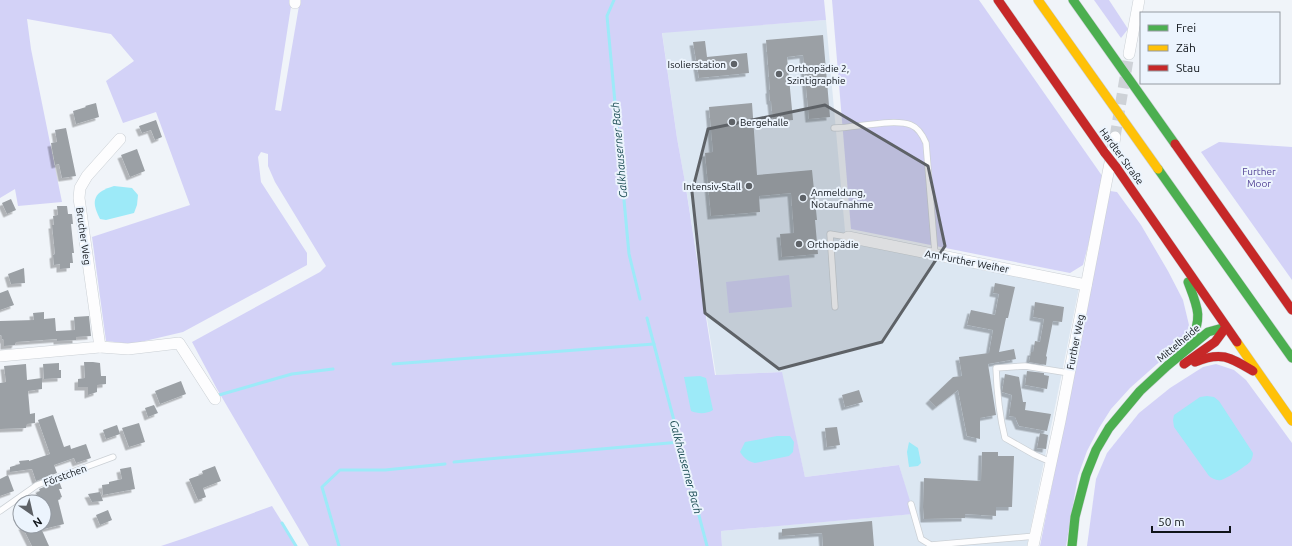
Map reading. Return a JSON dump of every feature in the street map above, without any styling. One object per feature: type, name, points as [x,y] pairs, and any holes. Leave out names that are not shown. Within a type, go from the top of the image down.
[{"type":"main road","name":"Hardter Straße","points":[[998,0],[1105,153],[1151,215],[1226,328],[1292,421]]},
{"type":"main road","points":[[1038,0],[1292,358]]},
{"type":"main road","points":[[1073,0],[1292,310]]},
{"type":"main road","points":[[1176,254],[1188,281],[1199,314],[1197,332],[1187,350]]},
{"type":"main road","name":"Mittelheide","points":[[1072,546],[1076,517],[1086,475],[1096,450],[1109,428],[1140,391],[1208,332],[1226,328]]},
{"type":"main road","name":"Mittelheide","points":[[1123,410],[1215,342],[1226,328]]},
{"type":"main road","points":[[1177,372],[1205,358],[1228,356],[1258,373]]},
{"type":"street","points":[[1129,54],[1140,0]]},
{"type":"street","name":"Further Weg","points":[[1034,541],[1069,373],[1115,137]]},
{"type":"street","name":"Brucher Weg","points":[[100,347],[79,198],[80,188],[87,176],[120,139]]},
{"type":"street","name":"Am Further Weiher","points":[[848,237],[1086,285]]},
{"type":"street","points":[[0,356],[100,347],[128,349],[179,343],[215,399]]},
{"type":"lane","points":[[834,128],[900,122],[912,125],[921,133],[926,143],[935,254]]},
{"type":"lane","points":[[835,307],[830,234],[848,237]]},
{"type":"lane","points":[[1051,462],[1035,455],[1006,438],[1000,417],[997,395],[996,368],[1025,366],[1069,373]]},
{"type":"lane","name":"Förstchen","points":[[0,511],[37,485],[113,457]]},
{"type":"lane","points":[[911,504],[921,539],[931,545],[1034,541]]},
{"type":"highlighted area","points":[[825,105],[928,166],[945,246],[882,342],[779,369],[705,313],[692,192],[708,129]]},
{"type":"shaded area","points":[[826,20],[846,242],[1079,288],[1027,546],[722,546],[721,531],[913,514],[899,465],[805,477],[781,372],[716,375],[677,138],[662,32]]},
{"type":"shaded area","points":[[114,186],[132,188],[138,195],[134,213],[106,220],[100,219],[95,207],[96,198],[102,191]]},
{"type":"shaded area","points":[[700,376],[706,378],[713,410],[705,413],[691,411],[684,377]]},
{"type":"shaded area","points":[[1200,397],[1214,397],[1219,401],[1253,453],[1253,456],[1248,464],[1221,480],[1216,480],[1209,476],[1174,427],[1174,415]]},
{"type":"shaded area","points":[[777,436],[790,436],[794,442],[793,452],[789,456],[755,463],[746,459],[740,452],[745,442]]},
{"type":"shaded area","points":[[909,442],[918,448],[921,463],[918,466],[909,467],[907,452]]},
{"type":"green space","points":[[0,0],[292,0],[275,110],[281,111],[300,0],[824,0],[826,20],[662,33],[677,138],[715,375],[782,372],[805,477],[899,465],[914,514],[721,531],[722,546],[309,546],[217,389],[192,342],[320,272],[326,266],[275,182],[268,166],[268,154],[261,152],[258,157],[261,182],[307,253],[307,265],[183,332],[132,344],[106,341],[92,237],[190,205],[156,112],[123,123],[106,81],[134,61],[111,34],[27,19],[31,49],[62,202],[18,206],[15,189],[0,198]]},
{"type":"green space","points":[[832,0],[979,0],[1105,180],[1083,265],[1070,273],[851,229]]},
{"type":"green space","points":[[1094,0],[1109,0],[1128,29],[1121,38]]},
{"type":"green space","name":"Further Moor","points":[[1219,142],[1292,147],[1292,280],[1201,152]]},
{"type":"green space","points":[[1110,191],[1117,192],[1141,225],[1183,300],[1189,325],[1183,344],[1157,364],[1130,388],[1111,409],[1099,428],[1087,451],[1078,476],[1066,546],[1040,546]]},
{"type":"green space","points":[[789,275],[792,307],[729,313],[726,282]]},
{"type":"green space","points":[[1216,364],[1234,370],[1246,380],[1292,443],[1292,546],[1087,546],[1096,479],[1107,453],[1139,413],[1170,388],[1203,367]]},
{"type":"green space","points":[[272,506],[297,546],[161,546],[185,538]]},
{"type":"building","points":[[823,35],[830,117],[809,119],[803,55],[787,57],[793,120],[773,122],[769,90],[766,40]]},
{"type":"building","points":[[705,41],[707,57],[747,53],[749,73],[699,78],[693,42]]},
{"type":"building","points":[[96,103],[99,117],[76,124],[73,111]]},
{"type":"building","points":[[752,103],[757,175],[812,170],[817,220],[815,220],[818,254],[782,257],[780,234],[794,233],[791,193],[759,196],[760,212],[711,216],[705,153],[713,152],[709,107]]},
{"type":"building","points":[[156,120],[162,137],[155,140],[151,130],[142,133],[139,126]]},
{"type":"building","points":[[66,128],[76,176],[62,178],[59,164],[55,165],[51,143],[57,142],[55,130]]},
{"type":"building","points":[[137,149],[145,171],[130,177],[121,155]]},
{"type":"building","points":[[11,199],[16,210],[7,214],[2,203]]},
{"type":"building","points":[[57,206],[67,206],[68,214],[72,214],[73,224],[71,224],[74,253],[72,253],[73,263],[70,263],[70,268],[60,269],[60,264],[54,265],[53,255],[55,254],[52,225],[54,225],[53,216],[58,215]]},
{"type":"building","points":[[24,268],[25,283],[11,284],[8,274]]},
{"type":"building","points":[[995,283],[1015,287],[1008,318],[1006,318],[999,352],[1014,349],[1016,359],[988,364],[996,415],[980,418],[980,439],[967,436],[958,390],[936,407],[929,400],[953,377],[962,376],[959,357],[989,353],[993,330],[967,325],[971,310],[995,315],[999,294],[993,293]]},
{"type":"building","points":[[8,290],[14,305],[0,310],[0,293]]},
{"type":"building","points":[[1035,302],[1064,307],[1062,322],[1053,321],[1046,356],[1046,365],[1029,362],[1035,341],[1040,342],[1044,319],[1033,317]]},
{"type":"building","points":[[44,312],[44,319],[55,318],[56,331],[75,330],[74,317],[89,316],[91,336],[76,337],[76,340],[57,341],[57,339],[16,342],[15,345],[4,346],[4,340],[0,335],[0,321],[34,320],[33,313]]},
{"type":"building","points":[[84,362],[100,363],[101,376],[106,376],[106,384],[97,385],[97,392],[88,395],[88,387],[78,387],[78,379],[85,378]]},
{"type":"building","points":[[59,363],[61,378],[44,379],[43,364]]},
{"type":"building","points":[[26,364],[27,380],[42,378],[42,389],[28,391],[30,414],[35,413],[35,423],[27,424],[26,428],[0,429],[0,383],[6,382],[4,366]]},
{"type":"building","points":[[1027,371],[1044,373],[1044,375],[1049,376],[1047,389],[1025,385]]},
{"type":"building","points":[[1005,374],[1019,377],[1023,402],[1026,402],[1025,410],[1051,414],[1047,431],[1019,426],[1015,417],[1009,416],[1012,395],[1002,392]]},
{"type":"building","points":[[181,381],[186,394],[160,404],[155,391]]},
{"type":"building","points":[[859,390],[863,402],[845,407],[842,395]]},
{"type":"building","points":[[154,405],[158,413],[148,417],[145,408]]},
{"type":"building","points":[[53,415],[64,447],[70,445],[71,449],[86,444],[91,458],[76,463],[74,458],[54,465],[57,473],[36,481],[32,469],[10,472],[10,467],[20,464],[19,461],[29,461],[50,454],[38,420]]},
{"type":"building","points":[[139,423],[145,442],[129,447],[122,428]]},
{"type":"building","points":[[117,425],[120,434],[106,439],[103,430]]},
{"type":"building","points":[[837,427],[840,445],[827,447],[825,428]]},
{"type":"building","points":[[1040,433],[1048,435],[1046,449],[1037,448]]},
{"type":"building","points":[[982,452],[998,452],[998,456],[1014,456],[1012,507],[996,507],[996,516],[965,514],[965,518],[924,519],[924,478],[981,481]]},
{"type":"building","points":[[215,466],[221,481],[203,488],[206,497],[198,500],[189,479],[203,474],[202,471]]},
{"type":"building","points":[[131,467],[135,489],[103,495],[102,485],[122,479],[120,469]]},
{"type":"building","points":[[8,475],[14,491],[0,496],[0,479]]},
{"type":"building","points":[[59,481],[62,489],[59,489],[62,497],[58,500],[64,524],[52,527],[52,494],[36,494],[40,491],[39,489]]},
{"type":"building","points":[[100,492],[103,501],[92,502],[88,494]]},
{"type":"building","points":[[108,510],[112,520],[100,525],[96,515]]},
{"type":"building","points":[[872,521],[874,546],[823,546],[822,533],[782,536],[782,529]]},
{"type":"building","points":[[26,534],[44,534],[49,546],[32,546]]},
{"type":"waterway","name":"Galkhauserner Bach","points":[[614,0],[607,16],[629,254],[640,299]]},
{"type":"waterway","name":"Galkhauserner Bach","points":[[647,318],[707,546]]},
{"type":"waterway","points":[[393,364],[654,344]]},
{"type":"waterway","points":[[219,395],[292,374],[333,369]]},
{"type":"waterway","points":[[454,462],[680,442]]},
{"type":"waterway","points":[[339,546],[322,487],[340,470],[385,470],[445,464]]},
{"type":"waterway","points":[[282,523],[296,546]]},
{"type":"tunnel","points":[[1115,137],[1129,54]]},
{"type":"traffic: fast","points":[[1073,0],[1175,144]]},
{"type":"traffic: fast","points":[[1158,169],[1292,358]]},
{"type":"traffic: fast","points":[[1188,282],[1198,313],[1197,327],[1190,344]]},
{"type":"traffic: fast","points":[[1072,546],[1075,517],[1086,475],[1096,450],[1109,428],[1140,391],[1167,366],[1208,332],[1226,327]]},
{"type":"traffic: slow","points":[[1038,0],[1158,169]]},
{"type":"traffic: slow","points":[[1237,342],[1292,421]]},
{"type":"traffic: jam","points":[[998,0],[1105,153]]},
{"type":"traffic: jam","points":[[1175,144],[1292,310]]},
{"type":"traffic: jam","points":[[1105,153],[1116,167]]},
{"type":"traffic: jam","points":[[1116,167],[1237,342]]},
{"type":"traffic: jam","points":[[1184,364],[1215,342],[1226,327]]},
{"type":"traffic: jam","points":[[1195,362],[1219,356],[1238,362],[1253,371]]},
{"type":"place","name":"Isolierstation","points":[[734,64]]},
{"type":"place","name":"Orthopädie 2, Szintigraphie","points":[[779,74]]},
{"type":"place","name":"Bergehalle","points":[[732,122]]},
{"type":"place","name":"Intensiv-Stall","points":[[749,186]]},
{"type":"place","name":"Anmeldung, Notaufnahme","points":[[803,198]]},
{"type":"place","name":"Orthopädie","points":[[799,244]]}]
